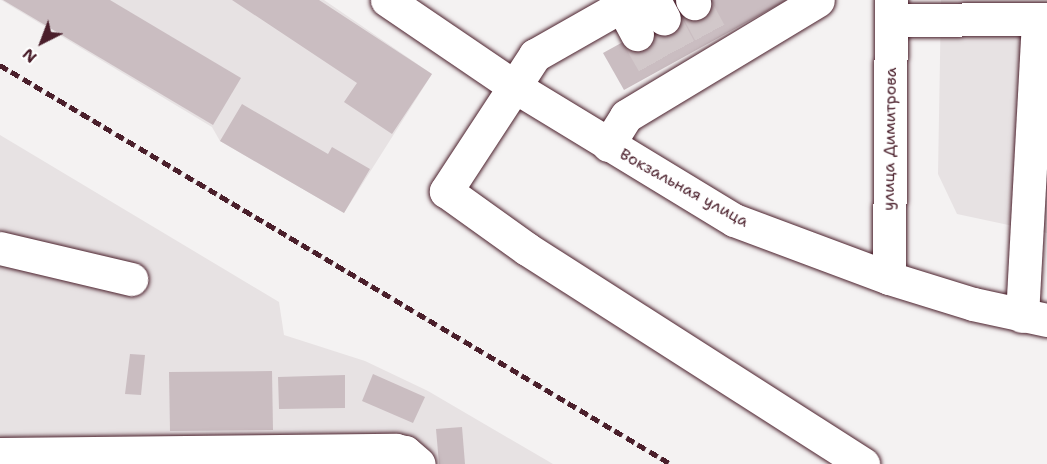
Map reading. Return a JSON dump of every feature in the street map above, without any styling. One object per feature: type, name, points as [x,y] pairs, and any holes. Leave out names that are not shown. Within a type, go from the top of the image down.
[{"type":"street","name":"Вокзальная улица","points":[[387,0],[512,85],[735,220],[889,278],[1035,318]]},
{"type":"street","points":[[608,145],[627,116],[676,73],[818,0]]},
{"type":"street","points":[[891,10],[1043,19],[1035,318]]},
{"type":"street","name":"улица Димитрова","points":[[889,278],[891,10]]},
{"type":"street","points":[[642,12],[535,55],[512,85],[446,191],[527,249],[863,464]]},
{"type":"street","points":[[0,248],[131,279]]},
{"type":"street","points":[[0,454],[396,450],[419,464]]},
{"type":"shaded area","points":[[1,0],[324,0],[432,74],[344,213],[220,141],[212,127]]},
{"type":"shaded area","points":[[941,0],[1047,0],[1047,233],[957,214],[938,174]]},
{"type":"shaded area","points":[[0,135],[279,302],[284,335],[365,361],[428,391],[553,464],[0,464]]},
{"type":"building","points":[[3,0],[110,0],[241,78],[213,125]]},
{"type":"building","points":[[232,0],[319,0],[432,74],[392,134],[344,102],[357,83]]},
{"type":"building","points":[[699,0],[787,0],[624,90],[603,53]]},
{"type":"building","points":[[242,104],[328,154],[332,147],[370,169],[344,213],[220,141]]},
{"type":"building","points":[[130,354],[145,355],[141,395],[125,394]]},
{"type":"building","points":[[272,371],[273,430],[170,431],[169,372]]},
{"type":"building","points":[[373,374],[425,397],[413,423],[362,401]]},
{"type":"building","points":[[345,375],[345,408],[279,409],[278,377]]},
{"type":"building","points":[[462,427],[465,464],[439,464],[436,429]]},
{"type":"tunnel","points":[[694,3],[714,40]]},
{"type":"tunnel","points":[[664,19],[684,57]]},
{"type":"tunnel","points":[[637,34],[658,71]]},
{"type":"railway","points":[[0,65],[671,464]]}]
